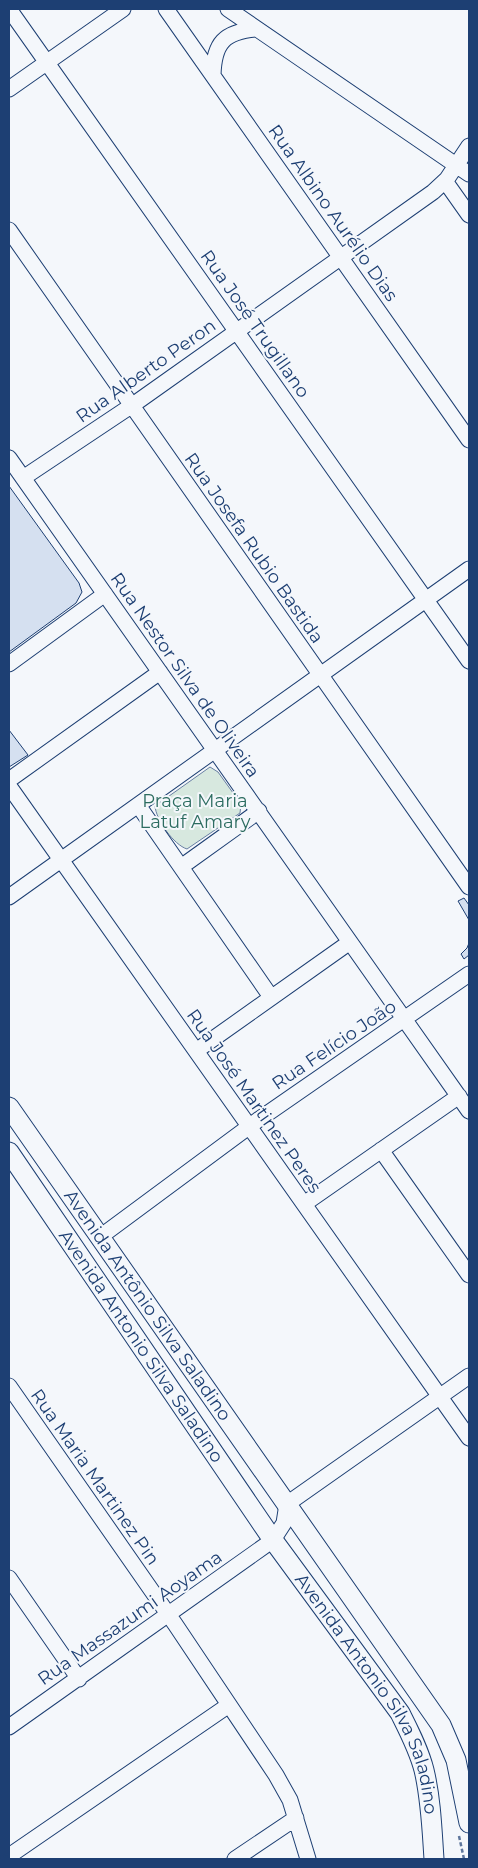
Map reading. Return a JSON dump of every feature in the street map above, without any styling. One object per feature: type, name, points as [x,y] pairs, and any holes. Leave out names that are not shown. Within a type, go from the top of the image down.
[{"type":"main road","name":"Avenida Antônio Silva Saladino","points":[[9,1107],[287,1504]]},
{"type":"main road","points":[[9,1151],[74,1229],[89,1238],[100,1237]]},
{"type":"main road","name":"Avenida Antonio Silva Saladino","points":[[9,1151],[273,1540],[400,1713],[414,1741],[424,1770],[430,1805],[434,1859]]},
{"type":"main road","name":"Avenida Antonio Silva Saladino","points":[[287,1504],[463,1759],[469,1823]]},
{"type":"street","name":"Rua José Trugillano","points":[[9,9],[469,660]]},
{"type":"street","points":[[9,89],[123,9]]},
{"type":"street","name":"Rua Albino Aurélio Dias","points":[[166,9],[469,440]]},
{"type":"street","points":[[228,9],[469,174]]},
{"type":"street","points":[[213,75],[214,60],[220,44],[227,36],[240,30],[256,29]]},
{"type":"street","name":"Rua Alberto Peron","points":[[23,478],[132,405],[433,192],[445,181],[469,146]]},
{"type":"street","points":[[445,181],[469,215]]},
{"type":"street","name":"Rua Josefa Rubio Bastida","points":[[9,230],[469,887]]},
{"type":"street","name":"Rua Nestor Silva de Oliveira","points":[[9,458],[469,1111]]},
{"type":"street","points":[[9,897],[469,569]]},
{"type":"street","points":[[9,664],[105,594]]},
{"type":"street","points":[[9,780],[160,672]]},
{"type":"street","name":"Rua José Martinez Peres","points":[[9,786],[469,1438]]},
{"type":"street","points":[[138,805],[272,997]]},
{"type":"street","points":[[181,867],[259,811]]},
{"type":"street","points":[[196,1050],[350,942]]},
{"type":"street","name":"Rua Felício João","points":[[100,1237],[249,1127],[469,974]]},
{"type":"street","points":[[304,1204],[459,1096]]},
{"type":"street","points":[[381,1150],[469,1275]]},
{"type":"street","points":[[273,1540],[284,1523],[287,1504],[469,1376]]},
{"type":"street","name":"Rua Maria Martinez Pin","points":[[9,1386],[168,1615],[276,1775],[290,1800],[308,1859]]},
{"type":"street","name":"Rua Massazumi Aoyama","points":[[9,1726],[79,1679],[273,1540]]},
{"type":"street","points":[[9,1578],[79,1679]]},
{"type":"street","points":[[9,1856],[228,1705]]},
{"type":"street","points":[[236,1859],[296,1818]]},
{"type":"green space","name":"Praça Maria Latuf Amary","points":[[210,767],[218,772],[241,804],[240,813],[187,849],[177,843],[166,831],[156,812],[155,806]]},
{"type":"building","points":[[9,486],[79,583],[82,592],[76,603],[9,652]]},
{"type":"building","points":[[9,730],[28,755],[9,767]]},
{"type":"building","points":[[464,898],[469,905],[469,920],[458,901]]},
{"type":"building","points":[[469,943],[469,955],[464,959],[461,954]]}]
